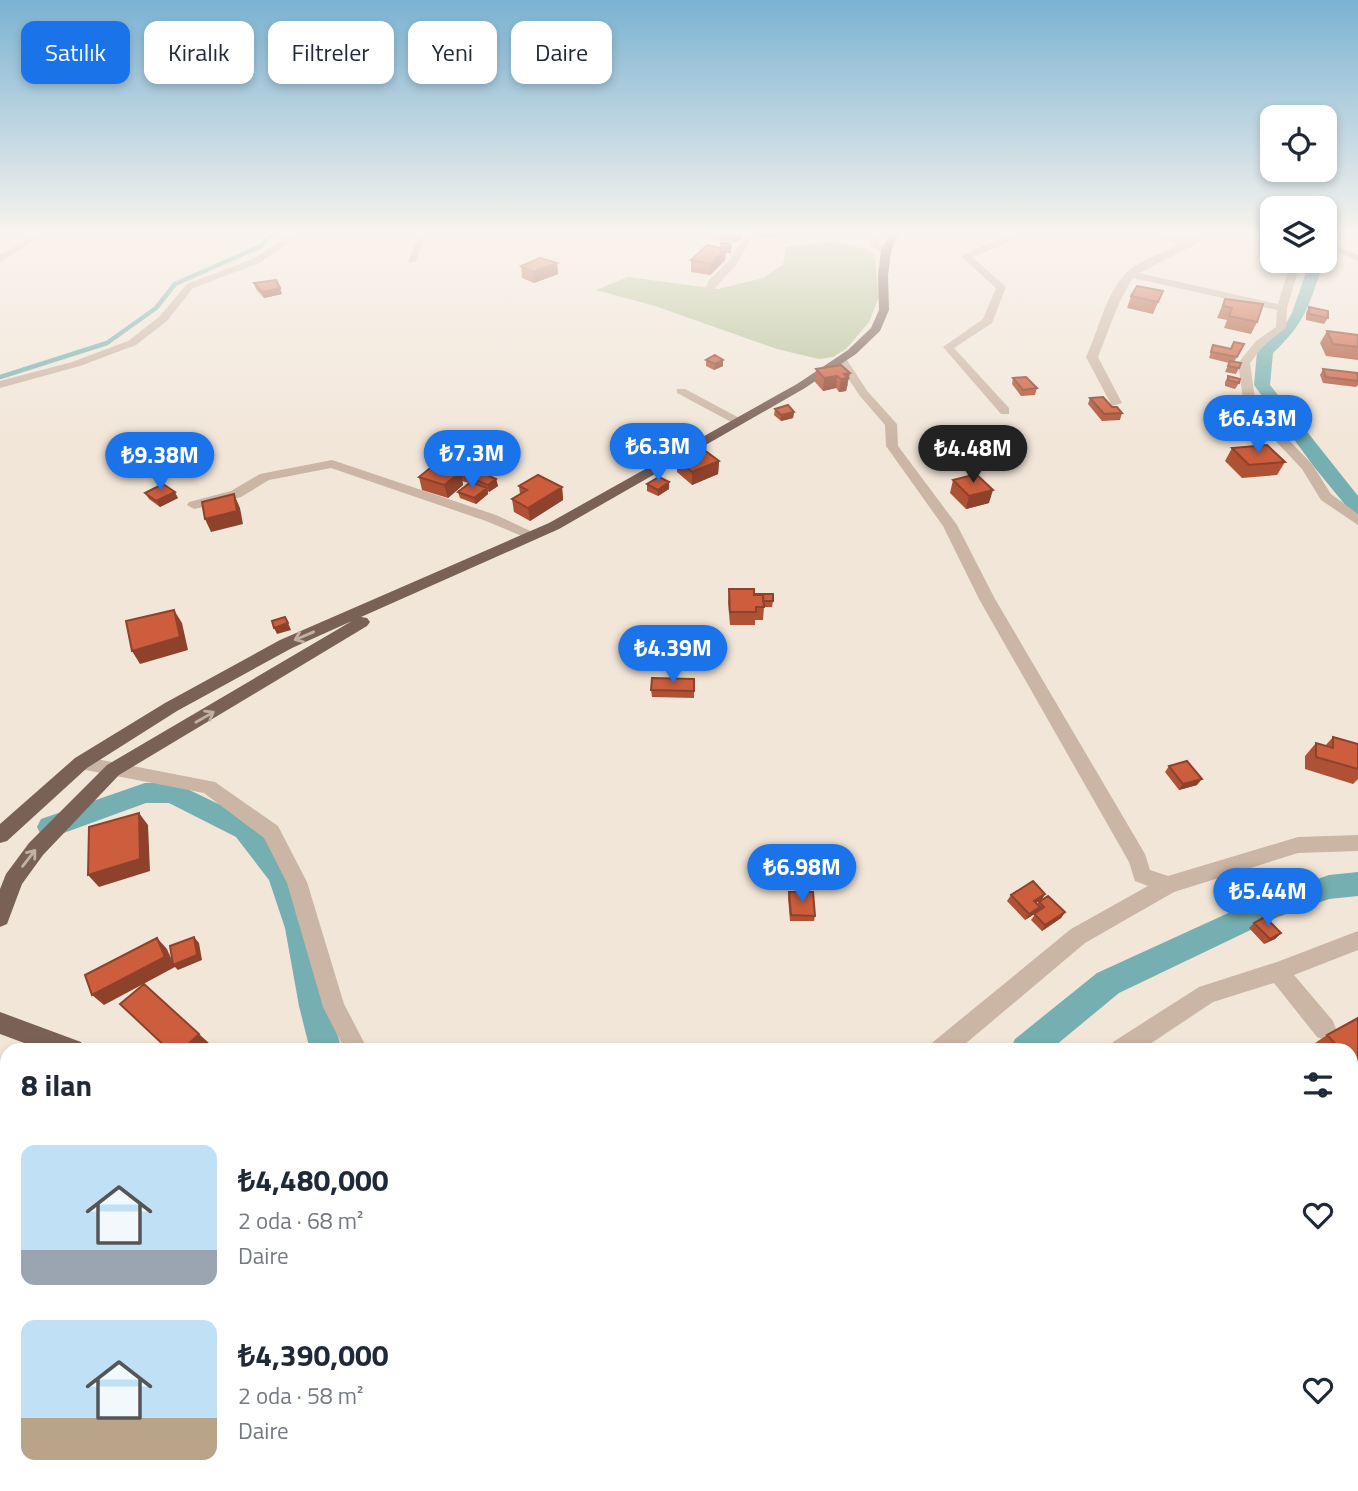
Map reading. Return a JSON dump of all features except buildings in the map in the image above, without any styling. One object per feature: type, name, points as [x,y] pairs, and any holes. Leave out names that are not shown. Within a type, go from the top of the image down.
[{"type":"main road","points":[[0,835],[82,763],[171,707],[286,644],[534,536],[739,421],[841,359],[876,329],[884,310],[884,301]]},
{"type":"main road","points":[[0,918],[13,880],[36,849],[113,770],[258,686],[412,590]]},
{"type":"main road","points":[[0,1023],[54,1043]]},
{"type":"street","points":[[0,385],[76,364],[132,343],[163,319],[178,301]]},
{"type":"street","points":[[995,301],[988,321],[948,347],[1005,411]]},
{"type":"street","points":[[1113,301],[1092,357],[1116,403]]},
{"type":"street","points":[[1249,301],[1282,308]]},
{"type":"street","points":[[1284,301],[1281,328],[1260,343],[1244,363],[1249,399],[1272,430],[1307,467],[1326,497],[1358,521]]},
{"type":"street","points":[[841,359],[864,394],[891,424],[892,446],[950,525],[987,599],[1138,860],[1142,875],[1168,884]]},
{"type":"street","points":[[681,391],[739,421]]},
{"type":"street","points":[[194,505],[236,494],[265,477],[332,464],[491,518],[534,536]]},
{"type":"street","points":[[82,763],[209,787],[271,832],[297,882],[334,1007],[353,1043]]},
{"type":"street","points":[[948,1043],[1078,936],[1168,884],[1298,845],[1358,843]]},
{"type":"street","points":[[1132,1043],[1207,994],[1278,972],[1358,940]]},
{"type":"street","points":[[1278,972],[1325,1029]]},
{"type":"green space","points":[[635,301],[878,301],[869,322],[846,349],[833,357],[819,359],[777,349]]},
{"type":"waterway","points":[[0,377],[107,343],[156,308],[162,301]]},
{"type":"waterway","points":[[1303,301],[1290,329],[1265,352],[1262,385],[1358,508]]},
{"type":"waterway","points":[[50,827],[145,793],[172,793],[245,829],[281,875],[299,928],[324,1043]]},
{"type":"waterway","points":[[1035,1043],[1108,983],[1269,908],[1329,887],[1358,884]]}]
